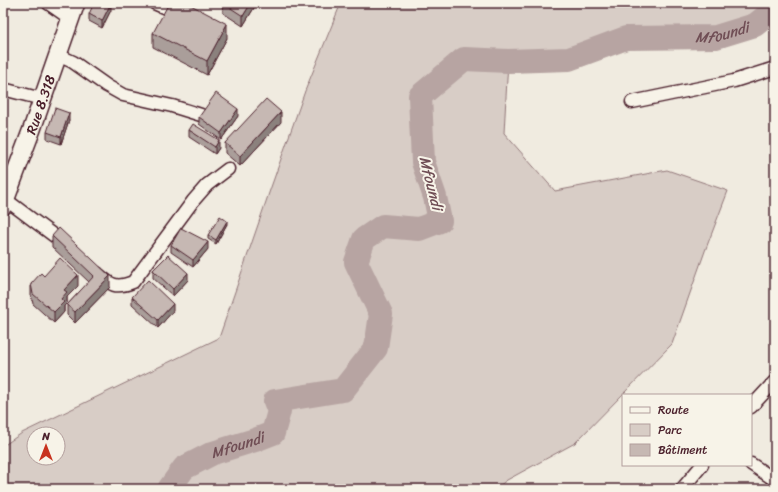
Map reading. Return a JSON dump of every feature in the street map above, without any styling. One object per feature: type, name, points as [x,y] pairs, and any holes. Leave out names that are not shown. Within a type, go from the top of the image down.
[{"type":"main road","name":"Rue 8.318","points":[[4,203],[74,11]]},
{"type":"street","points":[[48,3],[74,11]]},
{"type":"street","points":[[154,3],[189,18]]},
{"type":"street","points":[[58,55],[73,62],[107,86],[123,95],[172,106],[201,115]]},
{"type":"street","points":[[632,102],[734,81],[775,68]]},
{"type":"street","points":[[3,89],[42,100]]},
{"type":"street","points":[[87,264],[105,280],[114,285],[124,286],[134,282],[193,200],[207,185],[228,170]]},
{"type":"street","points":[[4,203],[64,243],[75,254]]},
{"type":"street","points":[[752,406],[775,381]]},
{"type":"street","points":[[752,465],[775,480]]},
{"type":"street","points":[[682,489],[701,466]]},
{"type":"green space","points":[[341,3],[775,3],[775,9],[755,25],[716,37],[626,38],[569,59],[508,61],[504,133],[555,191],[667,170],[728,191],[672,344],[575,443],[507,480],[495,489],[3,489],[3,446],[26,431],[26,466],[66,466],[66,426],[37,426],[219,338],[305,91]]},
{"type":"building","points":[[94,3],[111,3],[102,21],[89,14]]},
{"type":"building","points":[[169,3],[187,3],[227,24],[207,61],[153,33]]},
{"type":"building","points":[[223,3],[251,3],[243,16]]},
{"type":"building","points":[[216,93],[238,109],[221,133],[199,117]]},
{"type":"building","points":[[266,99],[281,112],[240,156],[225,143]]},
{"type":"building","points":[[55,108],[69,113],[61,137],[47,132]]},
{"type":"building","points":[[193,124],[219,140],[215,147],[189,130]]},
{"type":"building","points":[[220,216],[227,221],[216,240],[208,235]]},
{"type":"building","points":[[59,228],[110,276],[75,312],[67,305],[94,276],[52,236]]},
{"type":"building","points":[[181,228],[208,242],[193,260],[171,245]]},
{"type":"building","points":[[168,255],[188,273],[173,289],[153,270]]},
{"type":"building","points":[[60,258],[78,275],[64,290],[67,292],[61,299],[64,302],[54,312],[33,294],[31,284],[41,273],[44,276]]},
{"type":"building","points":[[148,280],[173,304],[158,320],[132,297]]},
{"type":"waterway","name":"Mfoundi","points":[[169,489],[184,468],[213,453],[273,433],[279,411],[275,401],[343,390],[376,348],[381,314],[356,262],[364,239],[383,226],[419,229],[440,221],[435,197],[423,162],[420,96],[464,59],[508,61],[569,59],[626,38],[716,37],[755,25],[775,9]]}]
